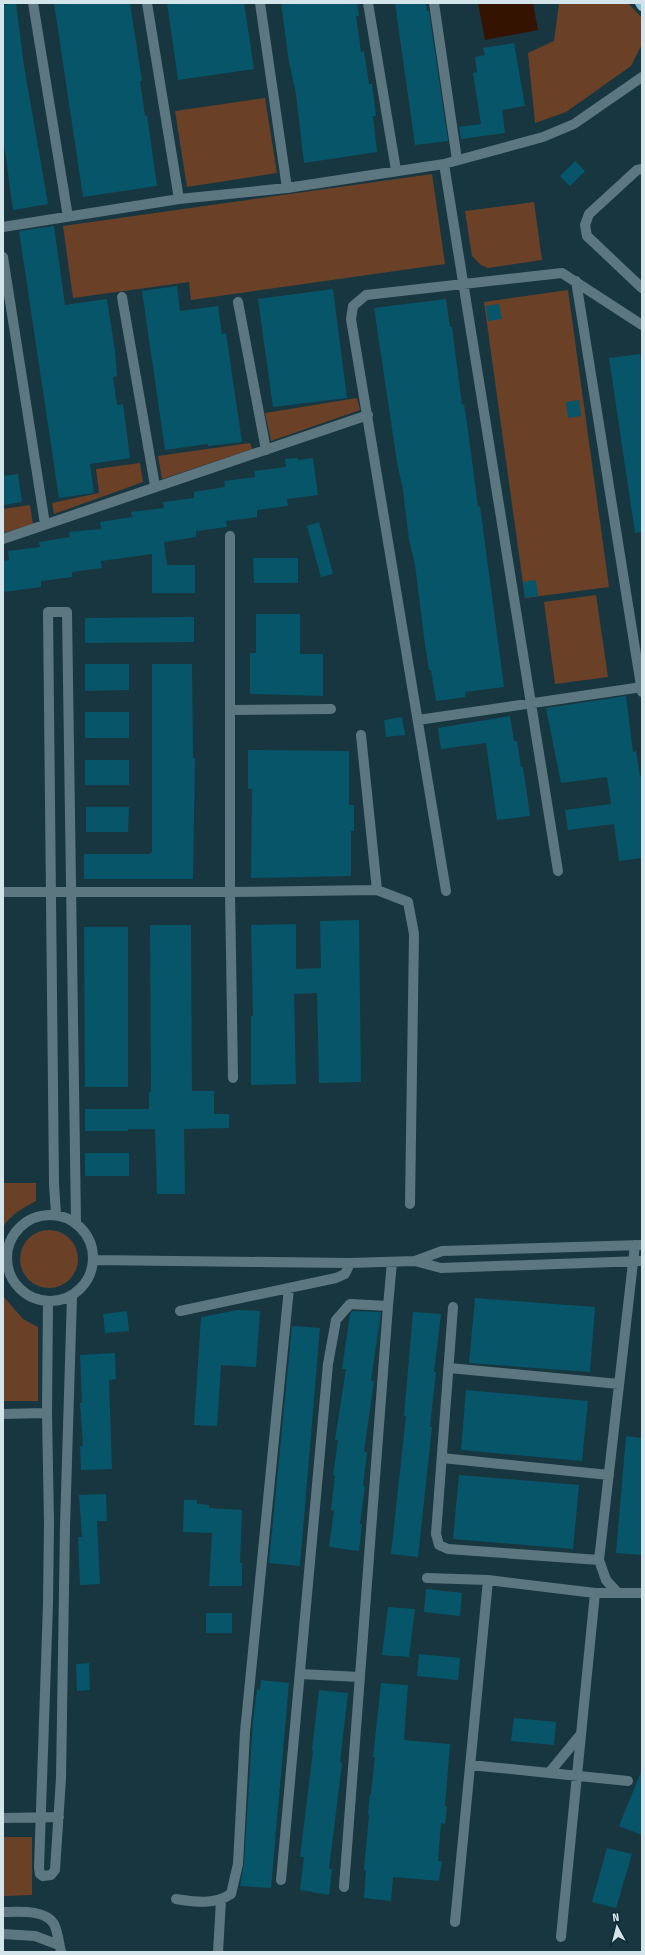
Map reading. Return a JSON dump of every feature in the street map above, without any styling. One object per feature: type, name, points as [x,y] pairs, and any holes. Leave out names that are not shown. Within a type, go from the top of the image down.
[{"type":"street","points":[[33,3],[68,217]]},
{"type":"street","points":[[146,3],[179,199]]},
{"type":"street","points":[[260,3],[287,188]]},
{"type":"street","points":[[368,3],[396,170]]},
{"type":"street","points":[[434,3],[457,160]]},
{"type":"street","points":[[3,227],[179,199],[287,188],[396,170],[444,164],[543,137],[574,124],[642,77]]},
{"type":"street","points":[[444,164],[558,871]]},
{"type":"street","points":[[642,169],[636,170],[589,214],[584,225],[587,236],[642,288]]},
{"type":"street","points":[[3,257],[46,524]]},
{"type":"street","points":[[446,890],[368,415],[350,319],[353,306],[366,295],[562,273],[642,325]]},
{"type":"street","points":[[418,720],[642,689],[576,281]]},
{"type":"street","points":[[122,297],[155,486]]},
{"type":"street","points":[[238,302],[266,450]]},
{"type":"street","points":[[3,539],[155,486],[368,415]]},
{"type":"street","points":[[230,536],[230,892],[233,1078]]},
{"type":"street","points":[[56,1214],[54,1184],[48,612],[67,612],[76,1222]]},
{"type":"street","points":[[230,710],[331,709]]},
{"type":"street","points":[[361,735],[377,890]]},
{"type":"street","points":[[3,892],[230,892],[377,890],[408,902],[414,934],[410,1204]]},
{"type":"street","points":[[56,1214],[76,1222],[86,1233],[92,1246],[94,1260],[91,1274],[83,1286],[72,1296],[48,1302],[30,1297],[16,1286],[5,1270],[5,1249],[16,1229],[34,1216],[56,1214]]},
{"type":"street","points":[[415,1261],[442,1251],[639,1245],[638,1261],[619,1384],[598,1560],[606,1580],[617,1592]]},
{"type":"street","points":[[94,1260],[350,1263],[415,1261],[442,1268],[638,1261]]},
{"type":"street","points":[[344,1887],[392,1262]]},
{"type":"street","points":[[180,1311],[336,1278],[345,1274],[350,1263]]},
{"type":"street","points":[[176,1899],[200,1902],[221,1900],[231,1894],[238,1864],[245,1732],[289,1288]]},
{"type":"street","points":[[48,1302],[46,1413],[49,1522],[48,1604],[40,1874],[44,1876],[51,1876],[55,1870],[62,1778],[64,1526],[72,1296]]},
{"type":"street","points":[[281,1880],[328,1364],[336,1320],[350,1304],[388,1306]]},
{"type":"street","points":[[453,1307],[436,1534],[439,1545],[448,1549],[598,1560]]},
{"type":"street","points":[[449,1368],[619,1384]]},
{"type":"street","points":[[3,1414],[46,1413]]},
{"type":"street","points":[[442,1458],[609,1476]]},
{"type":"street","points":[[427,1578],[488,1580],[595,1593],[642,1592]]},
{"type":"street","points":[[455,1922],[488,1580]]},
{"type":"street","points":[[561,1937],[595,1593]]},
{"type":"street","points":[[300,1674],[360,1677]]},
{"type":"street","points":[[549,1773],[581,1734]]},
{"type":"street","points":[[470,1765],[628,1781]]},
{"type":"street","points":[[3,1818],[59,1817]]},
{"type":"street","points":[[218,1952],[221,1900]]},
{"type":"street","points":[[3,1912],[22,1912],[46,1917],[54,1924],[60,1948]]},
{"type":"street","points":[[3,1934],[35,1936],[60,1948]]},
{"type":"shaded area","points":[[478,3],[533,3],[538,30],[485,40]]},
{"type":"shaded area","points":[[559,3],[628,3],[642,18],[642,44],[631,66],[566,112],[535,123],[528,53],[554,41]]},
{"type":"shaded area","points":[[265,98],[277,173],[187,187],[175,111]]},
{"type":"shaded area","points":[[432,174],[445,264],[191,300],[189,282],[73,298],[63,226]]},
{"type":"shaded area","points":[[534,202],[542,260],[488,268],[481,265],[472,256],[465,211]]},
{"type":"shaded area","points":[[568,290],[609,587],[525,598],[484,302]]},
{"type":"shaded area","points":[[357,398],[360,410],[271,441],[265,413]]},
{"type":"shaded area","points":[[250,443],[252,449],[162,479],[158,456]]},
{"type":"shaded area","points":[[140,463],[143,482],[54,514],[52,503],[99,493],[96,469]]},
{"type":"shaded area","points":[[30,505],[33,524],[3,533],[3,509]]},
{"type":"shaded area","points":[[596,595],[608,677],[555,684],[544,602]]},
{"type":"shaded area","points":[[3,1183],[36,1183],[36,1201],[14,1215],[3,1227]]},
{"type":"shaded area","points":[[49,1230],[60,1232],[73,1243],[76,1248],[78,1259],[76,1270],[65,1283],[60,1286],[49,1288],[38,1286],[25,1275],[22,1270],[20,1259],[22,1248],[33,1235],[38,1232]]},
{"type":"shaded area","points":[[3,1296],[23,1319],[38,1327],[38,1401],[3,1401]]},
{"type":"shaded area","points":[[4,1837],[32,1837],[32,1895],[4,1896]]},
{"type":"building","points":[[16,3],[24,66],[48,204],[13,210],[3,136],[3,5]]},
{"type":"building","points":[[54,3],[130,3],[142,81],[140,81],[145,116],[147,115],[157,186],[83,197]]},
{"type":"building","points":[[167,3],[244,3],[254,69],[178,80]]},
{"type":"building","points":[[281,3],[357,3],[359,16],[356,16],[361,52],[364,51],[369,84],[372,84],[376,116],[373,116],[377,152],[304,163],[296,94],[289,62]]},
{"type":"building","points":[[395,3],[426,3],[427,11],[429,11],[448,141],[415,145]]},
{"type":"building","points":[[514,43],[525,106],[502,110],[505,133],[461,139],[459,127],[481,124],[473,73],[477,72],[475,57],[485,55],[483,48]]},
{"type":"building","points":[[575,161],[585,171],[570,186],[560,176]]},
{"type":"building","points":[[54,226],[65,305],[107,299],[115,351],[117,376],[113,377],[117,405],[123,404],[130,458],[90,464],[94,493],[59,498],[19,231]]},
{"type":"building","points":[[177,286],[180,311],[218,306],[222,334],[226,333],[242,442],[208,446],[207,444],[165,450],[142,291]]},
{"type":"building","points":[[333,289],[347,398],[273,407],[258,299]]},
{"type":"building","points":[[446,299],[450,327],[452,327],[462,405],[464,404],[468,430],[478,507],[480,506],[504,687],[465,692],[466,697],[436,701],[425,645],[415,565],[409,540],[403,490],[397,462],[374,308]]},
{"type":"building","points":[[499,304],[502,319],[488,321],[486,306]]},
{"type":"building","points":[[640,354],[642,367],[642,532],[635,533],[609,358]]},
{"type":"building","points":[[579,400],[581,416],[568,418],[566,402]]},
{"type":"building","points":[[298,458],[298,460],[313,458],[318,495],[287,499],[288,506],[257,510],[257,517],[226,521],[227,527],[196,531],[196,537],[164,542],[167,565],[195,565],[195,593],[152,593],[152,554],[101,561],[102,568],[72,572],[72,577],[41,581],[41,587],[3,592],[3,561],[9,560],[8,551],[40,547],[39,542],[70,537],[69,532],[101,529],[100,522],[132,517],[131,512],[164,508],[163,502],[194,498],[194,492],[225,487],[224,481],[255,477],[254,471],[286,467],[285,459]]},
{"type":"building","points":[[18,474],[22,502],[3,505],[3,476]]},
{"type":"building","points":[[319,522],[333,574],[321,577],[307,526]]},
{"type":"building","points":[[253,558],[298,558],[298,583],[254,583]]},
{"type":"building","points":[[536,580],[538,596],[525,598],[523,582]]},
{"type":"building","points":[[256,614],[300,614],[300,654],[323,654],[323,696],[250,694],[250,653],[256,653]]},
{"type":"building","points":[[194,617],[194,642],[85,643],[85,618]]},
{"type":"building","points":[[85,664],[129,664],[129,690],[85,691]]},
{"type":"building","points":[[152,664],[192,664],[193,758],[195,758],[193,879],[84,879],[84,854],[150,854],[152,852]]},
{"type":"building","points":[[626,696],[633,752],[636,751],[640,776],[642,775],[642,858],[619,861],[614,824],[568,830],[565,810],[611,804],[607,777],[561,783],[546,708]]},
{"type":"building","points":[[85,712],[129,712],[129,738],[85,738]]},
{"type":"building","points":[[510,716],[514,741],[517,741],[521,767],[523,767],[530,816],[497,820],[486,743],[441,749],[438,728]]},
{"type":"building","points":[[402,717],[405,735],[386,737],[384,720]]},
{"type":"building","points":[[248,750],[349,751],[349,805],[354,805],[354,831],[351,831],[351,876],[251,878],[252,789],[248,789]]},
{"type":"building","points":[[85,760],[129,760],[129,785],[85,785]]},
{"type":"building","points":[[86,807],[129,807],[128,832],[86,832]]},
{"type":"building","points":[[359,920],[361,1082],[319,1083],[317,993],[294,994],[296,1084],[251,1085],[251,1016],[253,1016],[251,925],[296,924],[296,969],[321,968],[320,921]]},
{"type":"building","points":[[150,925],[191,925],[192,1091],[214,1091],[214,1114],[229,1114],[229,1128],[184,1129],[185,1194],[157,1194],[155,1129],[128,1129],[128,1131],[85,1131],[85,1109],[149,1109],[149,1092],[151,1092]]},
{"type":"building","points":[[84,927],[128,927],[128,1087],[85,1087]]},
{"type":"building","points":[[85,1153],[129,1153],[129,1176],[85,1176]]},
{"type":"building","points":[[475,1298],[595,1307],[590,1372],[469,1363]]},
{"type":"building","points":[[238,1310],[260,1311],[256,1367],[221,1365],[217,1426],[194,1425],[201,1317]]},
{"type":"building","points":[[127,1311],[129,1331],[105,1333],[103,1314]]},
{"type":"building","points":[[353,1311],[381,1312],[371,1381],[374,1381],[364,1452],[367,1452],[363,1486],[365,1486],[360,1524],[362,1524],[359,1551],[329,1547],[334,1510],[331,1510],[335,1476],[333,1475],[338,1440],[335,1440],[346,1369],[342,1369],[350,1314]]},
{"type":"building","points":[[413,1312],[441,1314],[434,1372],[436,1372],[430,1427],[432,1427],[418,1557],[391,1554],[406,1416],[404,1416]]},
{"type":"building","points":[[292,1326],[320,1328],[300,1566],[269,1563]]},
{"type":"building","points":[[115,1353],[116,1379],[109,1380],[112,1469],[81,1470],[80,1446],[83,1446],[80,1403],[82,1403],[80,1355]]},
{"type":"building","points":[[466,1390],[588,1401],[582,1461],[461,1450]]},
{"type":"building","points":[[626,1436],[642,1438],[642,1555],[616,1553]]},
{"type":"building","points":[[459,1475],[579,1485],[573,1549],[453,1539]]},
{"type":"building","points":[[106,1494],[107,1521],[97,1521],[100,1584],[80,1585],[78,1537],[82,1537],[79,1495]]},
{"type":"building","points":[[184,1500],[197,1500],[197,1504],[209,1505],[209,1508],[242,1510],[240,1563],[242,1563],[242,1586],[209,1586],[212,1533],[183,1532]]},
{"type":"building","points":[[426,1589],[462,1593],[460,1616],[424,1612]]},
{"type":"building","points":[[388,1607],[415,1609],[409,1657],[382,1655]]},
{"type":"building","points":[[206,1613],[232,1613],[232,1633],[206,1633]]},
{"type":"building","points":[[419,1654],[460,1658],[458,1680],[417,1676]]},
{"type":"building","points":[[89,1663],[90,1690],[77,1691],[76,1664]]},
{"type":"building","points":[[261,1680],[289,1683],[271,1888],[240,1886],[244,1864],[253,1720],[257,1689],[260,1690]]},
{"type":"building","points":[[381,1683],[408,1685],[404,1740],[450,1744],[445,1824],[441,1823],[438,1861],[442,1861],[439,1881],[393,1877],[391,1901],[364,1898],[366,1871],[364,1870],[368,1814],[375,1757],[373,1757]]},
{"type":"building","points":[[319,1690],[348,1693],[340,1762],[342,1763],[329,1869],[332,1869],[329,1895],[300,1890],[304,1857],[300,1857]]},
{"type":"building","points":[[514,1718],[556,1722],[554,1745],[511,1741]]},
{"type":"building","points":[[642,1772],[642,1835],[619,1826]]},
{"type":"building","points":[[607,1848],[632,1854],[616,1908],[592,1902]]}]
